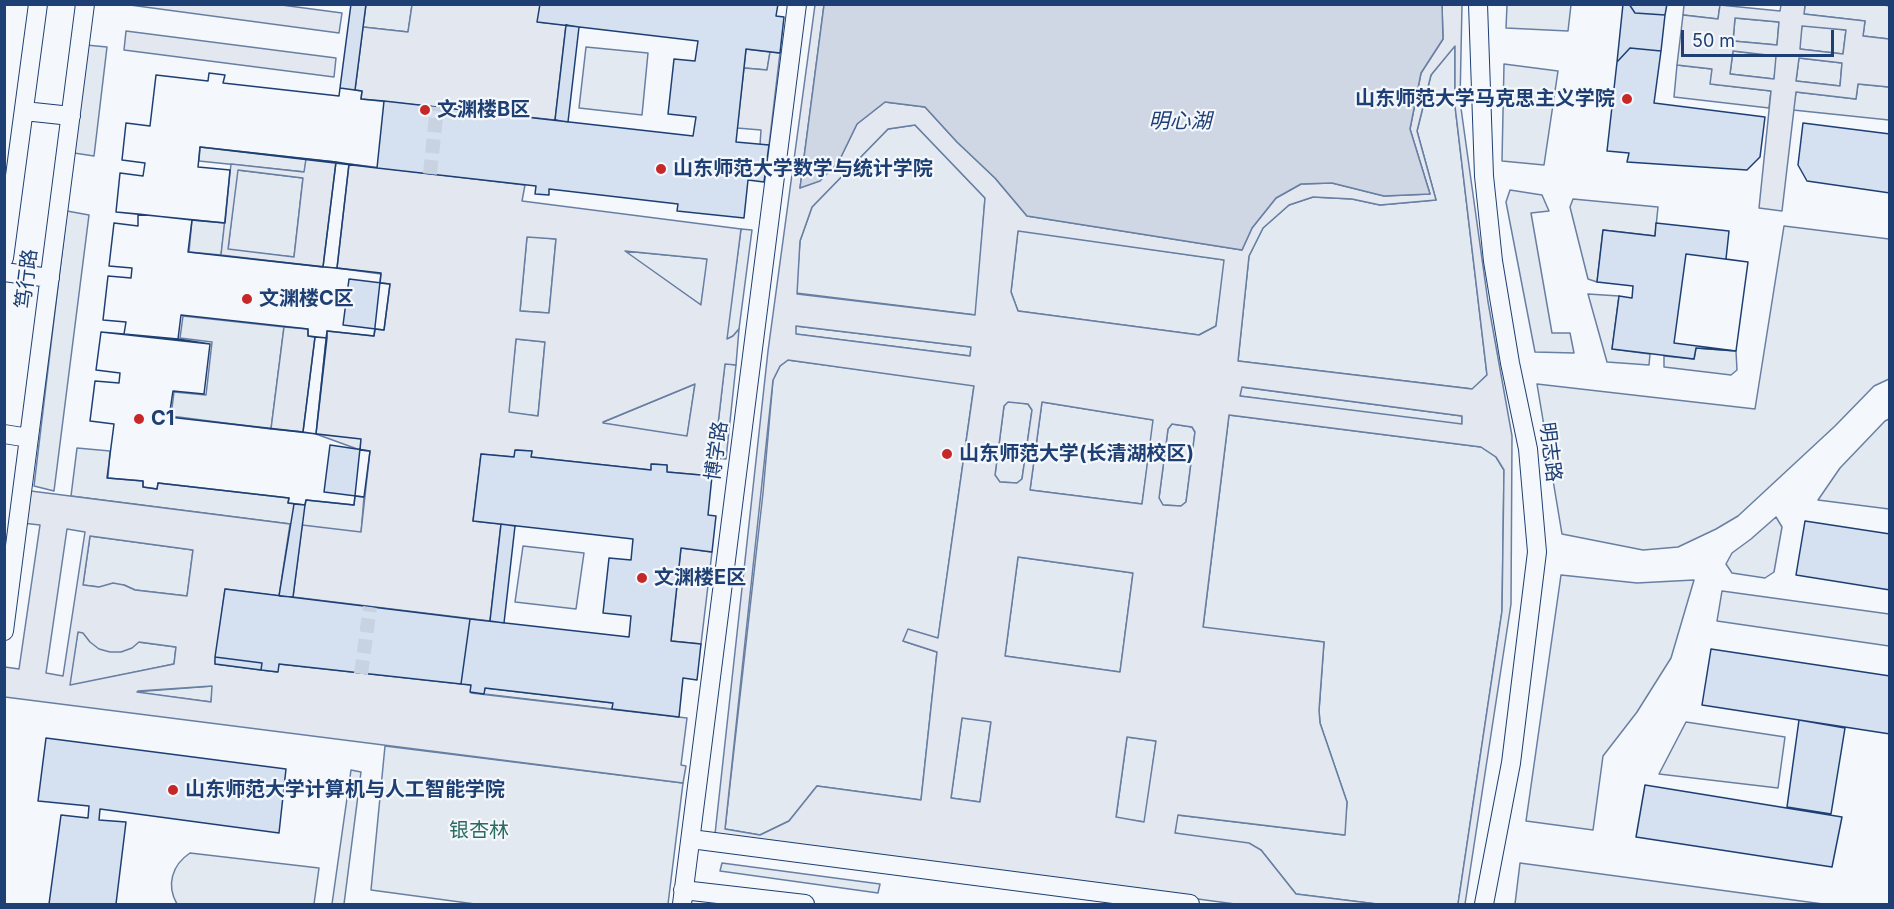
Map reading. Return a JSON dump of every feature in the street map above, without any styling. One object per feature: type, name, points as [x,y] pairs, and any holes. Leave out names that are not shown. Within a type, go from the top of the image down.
[{"type":"street","name":"笃行路","points":[[4,258],[38,4]]},
{"type":"street","name":"笃行路","points":[[4,632],[85,4]]},
{"type":"street","name":"博学路","points":[[683,897],[796,4]]},
{"type":"street","name":"明志路","points":[[1478,4],[1484,176],[1493,261],[1510,363],[1528,448],[1538,552],[1510,763],[1484,904]]},
{"type":"street","points":[[24,111],[70,116]]},
{"type":"street","points":[[4,272],[50,279]]},
{"type":"street","points":[[4,434],[29,438]]},
{"type":"street","points":[[691,839],[1190,904]]},
{"type":"street","points":[[683,897],[805,904]]},
{"type":"green space","points":[[1880,4],[1889,6],[1889,39],[1863,36],[1865,21],[1804,14],[1805,5]]},
{"type":"green space","points":[[366,5],[412,5],[408,32],[363,27]]},
{"type":"green space","points":[[1507,5],[1571,5],[1568,31],[1506,28]]},
{"type":"green space","points":[[1684,5],[1720,5],[1718,19],[1683,15]]},
{"type":"green space","points":[[1735,18],[1779,22],[1777,45],[1733,41]]},
{"type":"green space","points":[[1802,25],[1846,30],[1843,54],[1799,49]]},
{"type":"green space","points":[[86,45],[107,47],[94,156],[74,153]]},
{"type":"green space","points":[[1455,45],[1455,106],[1487,375],[1473,389],[1238,361],[1249,256],[1263,228],[1289,205],[1313,197],[1352,199],[1380,205],[1436,200],[1417,131],[1431,75]]},
{"type":"green space","points":[[586,47],[648,53],[642,115],[579,108]]},
{"type":"green space","points":[[746,49],[770,52],[767,70],[744,68]]},
{"type":"green space","points":[[1733,51],[1777,56],[1774,79],[1730,74]]},
{"type":"green space","points":[[1799,58],[1842,63],[1840,86],[1796,81]]},
{"type":"green space","points":[[1504,64],[1558,71],[1544,165],[1502,161]]},
{"type":"green space","points":[[1677,65],[1712,69],[1711,84],[1771,91],[1769,108],[1674,97]]},
{"type":"green space","points":[[1858,84],[1889,87],[1889,120],[1793,110],[1796,92],[1856,99]]},
{"type":"green space","points":[[915,125],[985,198],[976,315],[796,293],[800,241],[812,207],[888,129]]},
{"type":"green space","points":[[200,147],[306,159],[305,172],[199,161]]},
{"type":"green space","points":[[237,170],[303,178],[294,257],[228,250]]},
{"type":"green space","points":[[1510,190],[1542,195],[1549,211],[1531,213],[1552,333],[1570,333],[1574,353],[1535,352],[1506,202]]},
{"type":"green space","points":[[1573,199],[1658,207],[1655,236],[1603,230],[1597,282],[1588,279],[1570,207]]},
{"type":"green space","points":[[67,211],[89,215],[54,491],[34,486]]},
{"type":"green space","points":[[192,220],[225,223],[221,255],[189,252]]},
{"type":"green space","points":[[1784,226],[1889,239],[1889,379],[1874,386],[1835,426],[1738,516],[1716,529],[1678,547],[1643,550],[1562,534],[1537,384],[1755,409]]},
{"type":"green space","points":[[741,229],[752,230],[739,329],[726,340]]},
{"type":"green space","points":[[1018,230],[1225,260],[1216,326],[1199,335],[1018,311],[1011,292]]},
{"type":"green space","points":[[527,236],[556,239],[549,313],[520,311]]},
{"type":"green space","points":[[624,251],[708,259],[701,305]]},
{"type":"green space","points":[[1588,294],[1619,296],[1612,349],[1650,354],[1649,365],[1607,362]]},
{"type":"green space","points":[[183,316],[284,327],[271,429],[171,416],[174,392],[206,395],[212,342],[180,338]]},
{"type":"green space","points":[[796,326],[971,347],[970,356],[795,334]]},
{"type":"green space","points":[[516,339],[545,342],[538,416],[508,413]]},
{"type":"green space","points":[[1696,348],[1736,351],[1737,370],[1731,375],[1664,367],[1664,356],[1694,359]]},
{"type":"green space","points":[[788,360],[974,385],[938,639],[903,641],[937,652],[921,800],[817,786],[789,821],[760,835],[725,829],[763,493],[773,380],[780,366]]},
{"type":"green space","points":[[725,363],[736,365],[726,459],[714,458]]},
{"type":"green space","points":[[695,384],[687,437],[601,423]]},
{"type":"green space","points":[[1241,387],[1462,416],[1462,425],[1239,396]]},
{"type":"green space","points":[[1008,401],[1028,404],[1032,410],[1022,479],[1017,483],[999,482],[995,475],[1004,406]]},
{"type":"green space","points":[[1042,402],[1154,420],[1142,504],[1030,490]]},
{"type":"green space","points":[[1229,415],[1481,447],[1496,457],[1504,470],[1502,611],[1458,904],[1377,904],[1296,894],[1261,850],[1175,833],[1177,815],[1344,835],[1347,802],[1320,723],[1324,642],[1203,628]]},
{"type":"green space","points":[[1889,419],[1889,509],[1818,500],[1840,468]]},
{"type":"green space","points":[[1172,424],[1192,427],[1195,432],[1186,502],[1181,506],[1163,505],[1159,498],[1168,429]]},
{"type":"green space","points":[[77,448],[110,451],[108,478],[143,481],[143,487],[157,489],[158,483],[289,498],[288,503],[305,505],[306,500],[354,505],[355,496],[364,497],[361,533],[71,496]]},
{"type":"green space","points":[[1776,517],[1782,527],[1774,572],[1765,578],[1732,573],[1726,564],[1732,553]]},
{"type":"green space","points":[[90,536],[193,550],[187,596],[135,590],[124,585],[99,587],[83,585]]},
{"type":"green space","points":[[523,546],[584,553],[576,609],[515,602]]},
{"type":"green space","points":[[1018,557],[1133,573],[1120,672],[1005,656]]},
{"type":"green space","points":[[1561,575],[1637,583],[1694,580],[1671,658],[1637,712],[1603,756],[1593,830],[1526,821]]},
{"type":"green space","points":[[1722,591],[1889,614],[1889,646],[1717,621]]},
{"type":"green space","points":[[78,631],[83,632],[94,644],[108,650],[123,650],[138,642],[176,647],[174,664],[69,686]]},
{"type":"green space","points":[[213,686],[211,702],[133,692]]},
{"type":"green space","points":[[485,688],[613,703],[612,709],[484,694]]},
{"type":"green space","points":[[962,718],[991,721],[980,802],[951,798]]},
{"type":"green space","points":[[1686,722],[1785,737],[1778,788],[1659,774]]},
{"type":"green space","points":[[1127,737],[1156,741],[1145,822],[1116,818]]},
{"type":"green space","name":"银杏林","points":[[385,746],[683,783],[668,904],[475,904],[371,890]]},
{"type":"green space","points":[[351,770],[361,772],[344,904],[332,904]]},
{"type":"green space","points":[[190,853],[319,868],[314,904],[177,904],[172,890],[173,876],[179,863]]},
{"type":"green space","points":[[722,863],[880,884],[878,893],[720,871]]},
{"type":"green space","points":[[1520,863],[1823,904],[1515,904]]},
{"type":"shaded area","points":[[274,4],[342,13],[339,33],[130,5]]},
{"type":"shaded area","points":[[412,5],[540,5],[538,22],[566,25],[555,120],[361,99],[362,91],[355,90],[363,27],[408,32]]},
{"type":"shaded area","points":[[815,5],[824,5],[800,188],[839,161],[857,124],[885,102],[925,107],[995,178],[1027,216],[1242,250],[1252,228],[1276,198],[1301,184],[1332,183],[1384,196],[1430,194],[1410,129],[1421,73],[1443,39],[1442,5],[1462,5],[1460,101],[1488,302],[1512,436],[1511,604],[1465,904],[1458,904],[1502,611],[1504,470],[1496,457],[1481,447],[1229,415],[1203,627],[1324,642],[1320,723],[1347,802],[1345,835],[1178,815],[1175,833],[1249,843],[1261,850],[1296,894],[1377,904],[1235,904],[715,834],[768,351]],"holes":[[[1455,46],[1455,106],[1487,375],[1472,389],[1238,361],[1249,256],[1263,228],[1289,205],[1313,197],[1352,199],[1380,205],[1436,200],[1417,131],[1431,75]],[[915,125],[985,198],[975,315],[797,294],[800,241],[812,207],[888,129]],[[1018,231],[1224,260],[1216,326],[1199,335],[1018,311],[1011,292]],[[796,326],[971,347],[970,356],[796,334]],[[788,360],[974,386],[938,638],[908,629],[903,641],[937,652],[921,800],[817,786],[789,821],[760,835],[725,829],[773,380],[780,366]],[[1242,387],[1462,416],[1462,424],[1240,396]],[[1008,402],[1028,404],[1032,410],[1022,479],[1017,483],[1000,482],[995,475],[1004,406]],[[1042,402],[1153,420],[1142,504],[1030,490]],[[1172,424],[1192,427],[1195,432],[1186,502],[1181,506],[1163,505],[1159,498],[1168,429]],[[1018,557],[1133,573],[1120,672],[1005,656]],[[962,718],[991,722],[980,802],[951,798]],[[1127,737],[1156,741],[1144,822],[1116,817]]]},
{"type":"shaded area","points":[[1720,5],[1780,11],[1781,5],[1805,5],[1804,14],[1865,21],[1863,36],[1889,39],[1889,87],[1858,84],[1856,99],[1796,92],[1782,211],[1759,208],[1771,91],[1710,84],[1712,69],[1677,65],[1683,15],[1718,19]],"holes":[[[1735,18],[1779,22],[1777,45],[1733,41]],[[1802,26],[1846,30],[1843,54],[1800,49]],[[1733,51],[1776,56],[1774,79],[1730,74]],[[1799,58],[1842,63],[1840,86],[1796,81]]]},
{"type":"shaded area","points":[[126,31],[336,58],[334,77],[124,50]]},
{"type":"shaded area","points":[[770,52],[780,53],[769,145],[760,145],[761,130],[737,128],[744,68],[767,70]]},
{"type":"shaded area","points":[[306,159],[336,162],[323,267],[221,255],[231,164],[304,172]],"holes":[[[238,170],[303,178],[294,257],[228,249]]]},
{"type":"shaded area","points":[[349,164],[525,185],[522,201],[741,229],[727,339],[739,329],[736,365],[725,364],[712,476],[667,472],[667,465],[652,464],[651,470],[531,457],[532,451],[516,450],[514,457],[481,454],[473,521],[501,524],[490,621],[293,597],[302,525],[361,532],[370,451],[360,450],[316,434],[327,331],[374,336],[375,329],[384,330],[390,284],[380,283],[381,274],[337,268]],"holes":[[[527,237],[556,239],[549,313],[520,311]],[[625,251],[707,259],[701,305]],[[516,339],[545,342],[538,416],[509,412]],[[695,384],[687,436],[603,422]]]},
{"type":"shaded area","points":[[284,327],[308,329],[308,336],[315,337],[303,432],[271,429]]},
{"type":"shaded area","points":[[23,490],[290,524],[279,596],[225,589],[215,664],[277,672],[279,664],[471,685],[471,693],[687,718],[681,765],[686,766],[683,783],[5,697],[5,667],[19,669],[40,525],[22,523],[5,641]],"holes":[[[67,529],[85,532],[63,676],[46,673]],[[90,536],[193,550],[187,596],[135,590],[113,583],[99,587],[83,585]],[[78,632],[83,633],[99,649],[110,652],[121,652],[132,648],[139,642],[176,647],[174,664],[70,685]],[[212,686],[211,702],[138,691]]]},
{"type":"shaded area","points":[[681,548],[712,552],[701,644],[671,641]]},
{"type":"water","name":"明心湖","points":[[824,5],[1442,5],[1443,39],[1421,73],[1410,129],[1430,194],[1384,196],[1332,183],[1301,184],[1276,198],[1252,228],[1242,250],[1027,216],[995,178],[925,107],[885,102],[857,124],[839,161],[820,181],[800,188]]},
{"type":"building","points":[[351,4],[366,4],[355,90],[340,88]]},
{"type":"building","name":"文渊楼B区","points":[[540,4],[778,4],[776,16],[784,17],[780,53],[746,49],[736,142],[769,145],[764,182],[748,180],[744,218],[677,211],[678,204],[549,189],[549,195],[535,194],[536,186],[377,168],[384,101],[693,136],[696,117],[668,114],[674,59],[695,61],[698,41],[537,22]]},
{"type":"building","points":[[1623,4],[1629,4],[1635,13],[1665,15],[1661,51],[1630,48],[1617,62]]},
{"type":"building","points":[[1629,4],[1667,4],[1665,15],[1635,13]]},
{"type":"building","points":[[566,25],[579,27],[568,122],[555,120]]},
{"type":"building","points":[[1630,48],[1661,51],[1654,103],[1765,117],[1760,157],[1747,170],[1627,162],[1629,153],[1607,151],[1617,62]]},
{"type":"building","name":"文渊楼C区","points":[[209,73],[225,75],[223,83],[339,96],[340,88],[362,91],[361,99],[384,101],[377,168],[349,164],[337,268],[381,273],[380,283],[390,284],[384,330],[375,329],[374,336],[327,331],[316,434],[361,439],[360,450],[370,451],[364,497],[355,496],[354,505],[306,500],[305,505],[288,503],[289,498],[158,483],[157,489],[143,487],[143,481],[107,478],[114,424],[90,421],[95,381],[119,383],[120,373],[96,370],[101,332],[124,334],[126,322],[103,320],[108,276],[131,278],[132,268],[109,266],[114,223],[138,226],[138,214],[116,212],[120,173],[143,176],[145,163],[122,160],[126,123],[150,126],[156,75],[208,81]],"holes":[[[200,147],[336,162],[323,267],[188,252],[192,220],[225,223],[230,170],[198,167]],[[181,315],[308,329],[308,336],[315,337],[303,432],[169,417],[173,391],[204,394],[210,344],[178,339]]]},
{"type":"building","points":[[209,73],[225,75],[223,83],[339,96],[340,88],[362,91],[361,99],[384,101],[377,168],[200,147],[198,167],[230,170],[225,223],[116,212],[120,173],[143,176],[145,163],[122,160],[126,123],[150,126],[156,75],[208,81]]},
{"type":"building","points":[[1803,123],[1890,134],[1890,193],[1807,181],[1798,165]]},
{"type":"building","points":[[336,162],[349,164],[337,268],[323,267]]},
{"type":"building","points":[[138,214],[192,220],[188,252],[381,273],[374,336],[327,331],[327,338],[308,336],[308,329],[181,315],[178,339],[124,334],[126,322],[103,320],[108,276],[131,278],[132,268],[109,266],[114,223],[138,226]]},
{"type":"building","points":[[1656,223],[1729,231],[1726,259],[1748,262],[1736,351],[1696,348],[1694,359],[1612,349],[1619,296],[1632,298],[1633,286],[1597,282],[1603,230],[1655,236]]},
{"type":"building","points":[[1686,254],[1748,262],[1736,351],[1674,343]]},
{"type":"building","points":[[349,279],[390,284],[384,330],[343,325]]},
{"type":"building","name":"C1","points":[[101,332],[210,344],[204,394],[173,391],[169,417],[361,439],[354,505],[306,500],[305,505],[288,503],[289,498],[158,483],[157,489],[143,487],[143,481],[107,478],[114,424],[90,421],[95,381],[119,383],[120,373],[96,370]]},
{"type":"building","points":[[315,337],[327,338],[316,434],[303,432]]},
{"type":"building","points":[[330,445],[370,451],[364,497],[324,492]]},
{"type":"building","name":"文渊楼E区","points":[[515,450],[532,451],[531,457],[651,470],[651,464],[667,465],[667,472],[712,476],[708,515],[716,516],[712,552],[681,548],[671,641],[701,644],[697,680],[683,678],[679,717],[612,709],[613,703],[485,688],[484,694],[470,692],[471,685],[461,684],[470,619],[629,637],[631,616],[603,613],[609,558],[631,560],[633,539],[473,521],[481,454],[514,457]]},
{"type":"building","points":[[294,504],[305,505],[293,597],[279,596]]},
{"type":"building","points":[[1805,521],[1890,534],[1890,590],[1796,575]]},
{"type":"building","points":[[501,524],[515,526],[504,623],[490,621]]},
{"type":"building","points":[[225,589],[470,619],[461,684],[279,664],[278,672],[261,670],[262,663],[215,657]]},
{"type":"building","points":[[1711,649],[1890,676],[1890,734],[1702,705]]},
{"type":"building","points":[[215,657],[262,663],[261,670],[215,664]]},
{"type":"building","points":[[1799,720],[1845,728],[1831,814],[1787,807]]},
{"type":"building","points":[[46,738],[286,769],[279,833],[100,809],[99,820],[126,822],[116,904],[49,904],[61,815],[88,818],[89,806],[38,801]]},
{"type":"building","points":[[1645,785],[1842,817],[1832,867],[1636,837]]},
{"type":"tunnel","points":[[430,174],[437,107]]},
{"type":"tunnel","points":[[361,674],[370,607]]},
{"type":"place","name":"山东师范大学马克思主义学院","points":[[1627,99]]},
{"type":"place","name":"文渊楼B区","points":[[425,110]]},
{"type":"place","name":"山东师范大学数学与统计学院","points":[[661,169]]},
{"type":"place","name":"文渊楼C区","points":[[247,299]]},
{"type":"place","name":"C1","points":[[139,419]]},
{"type":"place","name":"山东师范大学(长清湖校区)","points":[[947,454]]},
{"type":"place","name":"文渊楼E区","points":[[642,578]]},
{"type":"place","name":"山东师范大学计算机与人工智能学院","points":[[173,790]]}]
